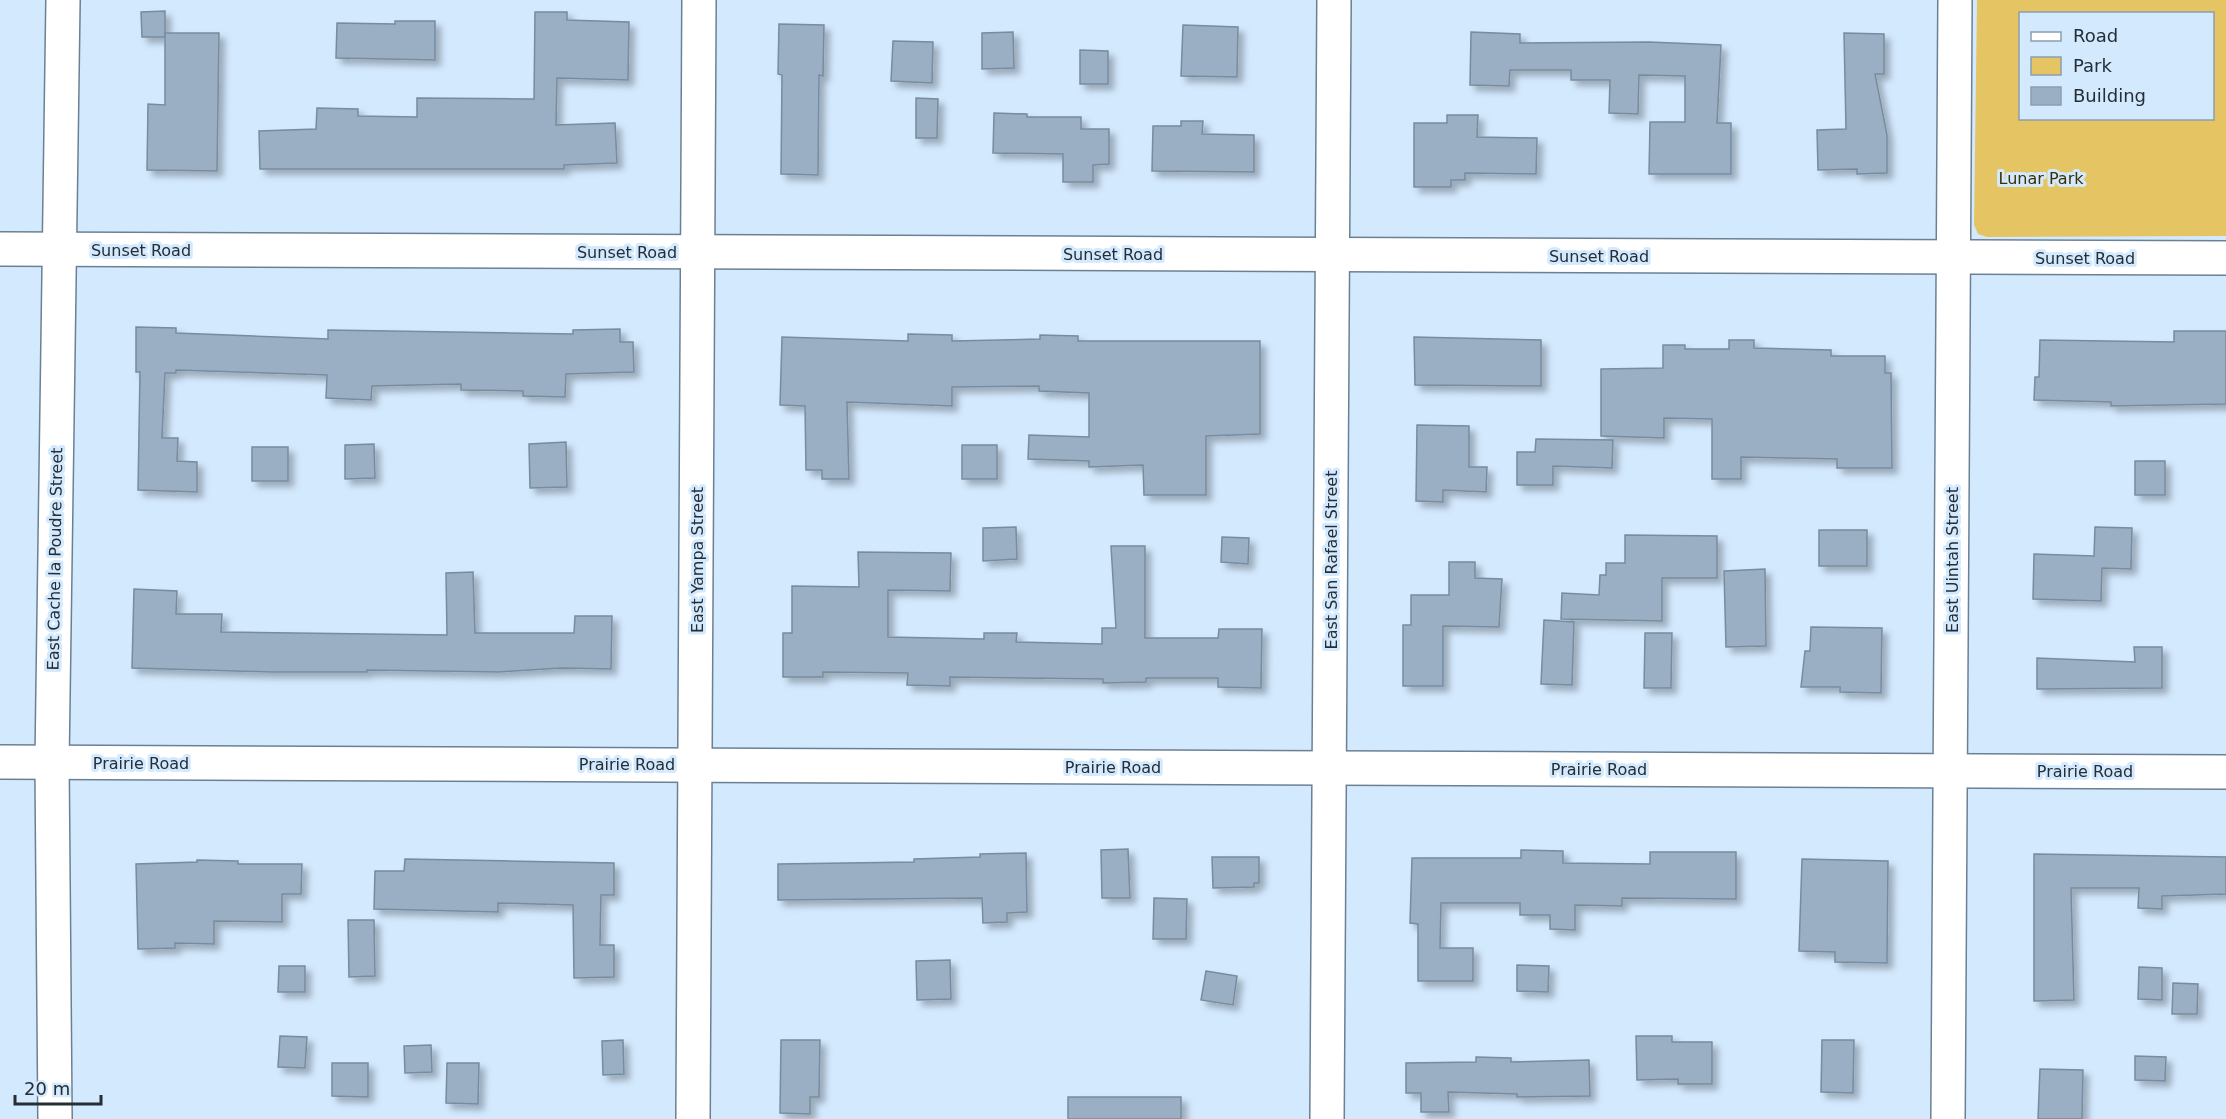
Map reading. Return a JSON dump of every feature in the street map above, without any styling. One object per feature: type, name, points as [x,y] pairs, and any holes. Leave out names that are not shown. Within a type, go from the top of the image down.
[{"type":"street","name":"East Cache la Poudre Street","points":[[55,1119],[52,763],[63,0]]},
{"type":"street","name":"East Yampa Street","points":[[693,1119],[699,0]]},
{"type":"street","name":"East San Rafael Street","points":[[1327,1119],[1334,0]]},
{"type":"street","name":"East Uintah Street","points":[[1948,1119],[1955,0]]},
{"type":"street","name":"Sunset Road","points":[[0,249],[2226,258]]},
{"type":"street","name":"Prairie Road","points":[[0,762],[2226,772]]},
{"type":"green space","name":"Lunar Park","points":[[1977,0],[2226,0],[2226,236],[1987,237],[1978,234],[1974,225]]},
{"type":"building","points":[[165,11],[165,37],[142,37],[141,12]]},
{"type":"building","points":[[535,12],[567,12],[567,20],[629,22],[628,80],[557,78],[556,125],[615,123],[617,163],[564,165],[564,169],[260,169],[259,131],[316,129],[317,108],[358,109],[358,116],[417,117],[417,98],[534,99]]},
{"type":"building","points":[[395,21],[435,21],[435,60],[336,58],[337,23],[395,24]]},
{"type":"building","points":[[779,24],[824,25],[823,76],[819,75],[818,175],[781,174],[782,75],[778,74]]},
{"type":"building","points":[[1183,25],[1238,27],[1237,77],[1181,76]]},
{"type":"building","points":[[1013,32],[1014,68],[982,69],[982,33]]},
{"type":"building","points":[[1471,32],[1520,34],[1520,43],[1649,42],[1721,45],[1717,123],[1731,123],[1731,174],[1649,174],[1650,122],[1685,122],[1685,76],[1639,75],[1638,114],[1609,113],[1610,80],[1571,80],[1571,70],[1510,70],[1509,86],[1470,85]]},
{"type":"building","points":[[165,33],[219,33],[217,171],[147,170],[148,104],[165,105]]},
{"type":"building","points":[[1844,33],[1884,34],[1884,74],[1875,74],[1887,135],[1887,173],[1857,174],[1857,169],[1818,170],[1817,130],[1846,129]]},
{"type":"building","points":[[893,41],[933,42],[932,83],[891,81]]},
{"type":"building","points":[[1080,50],[1108,51],[1108,84],[1080,84]]},
{"type":"building","points":[[916,98],[938,99],[937,138],[916,138]]},
{"type":"building","points":[[994,113],[1027,114],[1027,117],[1081,117],[1081,129],[1109,129],[1109,164],[1093,165],[1093,182],[1063,182],[1063,154],[993,153]]},
{"type":"building","points":[[1447,115],[1478,115],[1477,137],[1537,138],[1536,174],[1465,173],[1465,180],[1451,180],[1451,187],[1414,187],[1414,123],[1447,123]]},
{"type":"building","points":[[1181,121],[1203,121],[1202,134],[1254,135],[1254,172],[1152,171],[1153,126],[1181,126]]},
{"type":"building","points":[[136,327],[176,328],[176,333],[328,339],[328,330],[573,334],[573,330],[620,329],[620,342],[633,342],[634,372],[566,374],[565,397],[523,396],[523,391],[461,390],[461,384],[372,386],[371,400],[326,398],[327,375],[176,370],[176,373],[165,373],[162,438],[178,438],[177,461],[197,462],[197,492],[138,490],[140,372],[136,372]]},
{"type":"building","points":[[2174,331],[2226,331],[2226,404],[2111,406],[2111,402],[2034,400],[2035,377],[2039,377],[2040,340],[2174,342]]},
{"type":"building","points":[[908,334],[952,335],[952,341],[1040,339],[1040,335],[1078,336],[1078,341],[1260,341],[1260,434],[1206,436],[1206,495],[1144,495],[1143,465],[1089,467],[1089,461],[1028,459],[1029,435],[1089,437],[1089,393],[1039,391],[1039,386],[952,387],[952,406],[847,402],[849,479],[822,479],[822,470],[806,470],[805,406],[780,405],[782,337],[908,341]]},
{"type":"building","points":[[1414,337],[1541,340],[1541,386],[1415,385]]},
{"type":"building","points":[[1729,340],[1754,340],[1754,348],[1831,350],[1831,356],[1885,356],[1885,373],[1891,373],[1892,468],[1837,468],[1837,459],[1741,457],[1741,479],[1712,479],[1712,419],[1664,418],[1664,438],[1601,436],[1601,369],[1663,368],[1663,345],[1685,345],[1685,349],[1729,349]]},
{"type":"building","points":[[1417,425],[1469,426],[1469,467],[1487,467],[1486,492],[1443,490],[1443,502],[1416,501]]},
{"type":"building","points":[[1536,439],[1613,440],[1612,468],[1553,466],[1553,485],[1517,485],[1517,452],[1535,452]]},
{"type":"building","points":[[566,442],[567,487],[530,488],[529,444]]},
{"type":"building","points":[[374,444],[375,478],[345,479],[345,445]]},
{"type":"building","points":[[962,445],[997,445],[997,479],[962,479]]},
{"type":"building","points":[[252,447],[288,447],[288,481],[252,481]]},
{"type":"building","points":[[2135,461],[2165,461],[2165,495],[2135,495]]},
{"type":"building","points":[[1016,527],[1017,559],[983,561],[983,528]]},
{"type":"building","points":[[2095,527],[2132,528],[2131,569],[2102,568],[2101,601],[2033,599],[2034,554],[2094,556]]},
{"type":"building","points":[[1819,530],[1867,530],[1867,566],[1819,566]]},
{"type":"building","points":[[1625,535],[1717,536],[1717,578],[1662,578],[1662,621],[1561,619],[1562,593],[1599,595],[1600,575],[1606,575],[1606,563],[1625,563]]},
{"type":"building","points":[[1222,537],[1249,538],[1248,564],[1221,562]]},
{"type":"building","points":[[1111,546],[1145,546],[1145,638],[1218,638],[1219,629],[1262,629],[1261,688],[1218,687],[1218,678],[1146,678],[1146,682],[1103,683],[1103,679],[950,677],[950,686],[907,685],[908,673],[823,672],[823,677],[783,677],[783,633],[792,633],[792,586],[859,587],[858,552],[951,553],[950,591],[888,590],[888,637],[984,639],[984,633],[1017,633],[1016,642],[1102,644],[1102,628],[1116,628]]},
{"type":"building","points":[[1449,562],[1475,562],[1475,578],[1502,579],[1499,627],[1443,626],[1443,686],[1403,686],[1403,625],[1411,625],[1411,595],[1449,595]]},
{"type":"building","points":[[1765,569],[1766,646],[1726,647],[1724,571]]},
{"type":"building","points":[[473,572],[475,633],[574,633],[575,616],[612,616],[611,669],[562,668],[498,672],[367,670],[367,672],[273,672],[132,668],[134,589],[177,591],[176,614],[222,614],[221,632],[447,635],[446,573]]},
{"type":"building","points":[[1544,620],[1574,622],[1572,685],[1541,684]]},
{"type":"building","points":[[1811,627],[1882,628],[1881,693],[1840,692],[1840,687],[1801,687],[1805,651],[1810,651]]},
{"type":"building","points":[[1645,633],[1672,633],[1671,688],[1644,688]]},
{"type":"building","points":[[2134,647],[2162,647],[2162,688],[2037,689],[2037,658],[2135,662]]},
{"type":"building","points":[[1128,849],[1130,898],[1102,898],[1101,850]]},
{"type":"building","points":[[1521,850],[1563,851],[1563,863],[1650,864],[1650,852],[1736,852],[1736,899],[1622,898],[1622,906],[1575,905],[1575,930],[1550,929],[1550,915],[1520,915],[1520,903],[1441,903],[1440,948],[1473,948],[1473,981],[1418,981],[1418,924],[1410,923],[1412,858],[1521,858]]},
{"type":"building","points":[[1026,853],[1027,912],[1007,913],[1007,922],[983,923],[982,898],[778,900],[778,864],[914,862],[914,859]]},
{"type":"building","points":[[2034,854],[2226,857],[2226,894],[2162,896],[2162,909],[2138,908],[2139,888],[2071,888],[2074,1000],[2034,1001]]},
{"type":"building","points":[[1212,857],[1259,857],[1259,883],[1254,883],[1254,887],[1213,888]]},
{"type":"building","points":[[405,859],[614,863],[614,895],[601,895],[600,945],[614,945],[614,977],[574,978],[573,905],[498,903],[498,912],[374,909],[375,871],[404,871]]},
{"type":"building","points":[[1802,859],[1888,861],[1887,963],[1835,962],[1835,952],[1799,951]]},
{"type":"building","points":[[197,860],[238,861],[238,864],[302,864],[301,894],[282,894],[282,922],[214,921],[214,944],[175,943],[175,948],[138,949],[136,864],[197,862]]},
{"type":"building","points":[[1154,898],[1187,899],[1186,939],[1153,939]]},
{"type":"building","points":[[348,920],[374,920],[375,976],[349,977]]},
{"type":"building","points":[[950,960],[951,999],[917,1000],[916,961]]},
{"type":"building","points":[[1517,965],[1549,966],[1548,992],[1517,991]]},
{"type":"building","points":[[279,966],[305,966],[305,992],[278,992]]},
{"type":"building","points":[[2139,967],[2162,968],[2162,1000],[2138,999]]},
{"type":"building","points":[[1206,971],[1237,976],[1233,1005],[1201,1000]]},
{"type":"building","points":[[2173,983],[2198,984],[2197,1014],[2172,1014]]},
{"type":"building","points":[[280,1036],[307,1037],[305,1068],[278,1067]]},
{"type":"building","points":[[1636,1036],[1672,1036],[1672,1042],[1712,1042],[1712,1084],[1678,1084],[1678,1079],[1637,1080]]},
{"type":"building","points":[[623,1040],[624,1074],[603,1075],[602,1041]]},
{"type":"building","points":[[781,1040],[820,1040],[819,1097],[810,1097],[810,1114],[780,1113]]},
{"type":"building","points":[[1822,1040],[1854,1040],[1853,1093],[1821,1092]]},
{"type":"building","points":[[431,1045],[432,1072],[405,1073],[404,1046]]},
{"type":"building","points":[[2135,1056],[2166,1057],[2165,1081],[2135,1080]]},
{"type":"building","points":[[1476,1057],[1511,1058],[1511,1062],[1589,1060],[1590,1096],[1517,1097],[1517,1094],[1448,1092],[1449,1112],[1421,1112],[1421,1093],[1406,1093],[1406,1063],[1476,1062]]},
{"type":"building","points":[[332,1063],[368,1063],[368,1097],[332,1096]]},
{"type":"building","points":[[447,1063],[479,1063],[478,1104],[446,1103]]},
{"type":"building","points":[[2040,1069],[2083,1070],[2082,1119],[2038,1119]]},
{"type":"building","points":[[1068,1097],[1181,1097],[1181,1119],[1068,1119]]}]
